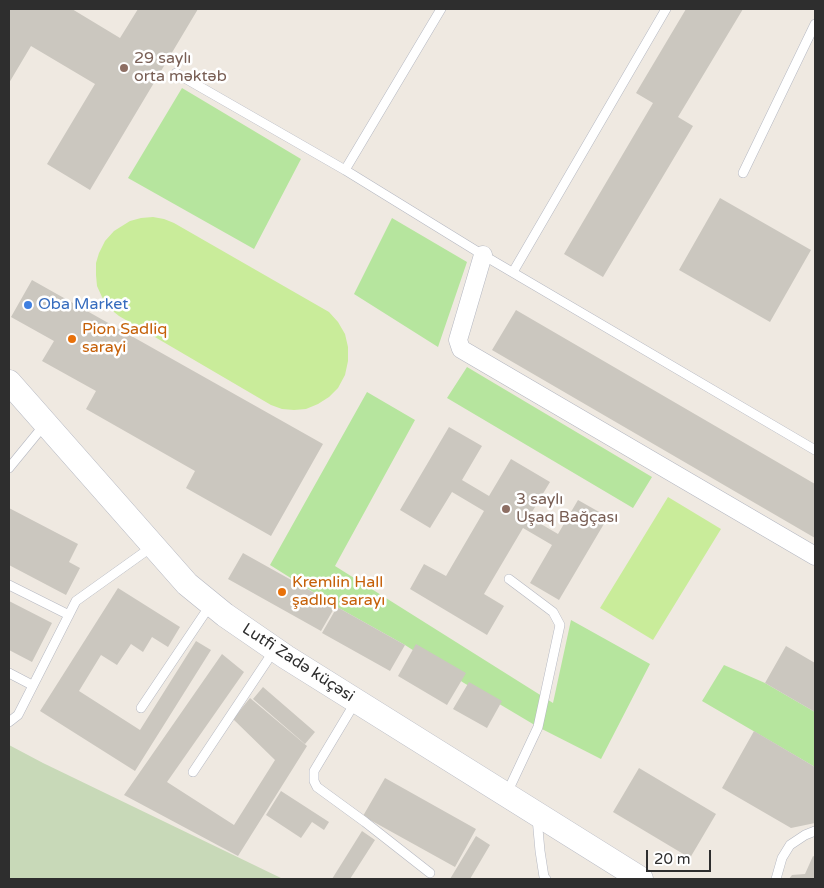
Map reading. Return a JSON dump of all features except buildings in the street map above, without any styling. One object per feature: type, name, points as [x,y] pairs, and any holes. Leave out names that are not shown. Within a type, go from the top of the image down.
[{"type":"main road","name":"Lutfi Zadə küçəsi","points":[[9,382],[188,584],[224,615],[631,877]]},
{"type":"street","points":[[483,255],[458,340],[461,349],[815,556]]},
{"type":"lane","points":[[345,170],[441,9]]},
{"type":"lane","points":[[513,272],[666,9]]},
{"type":"lane","points":[[743,173],[815,24]]},
{"type":"lane","points":[[176,73],[345,170],[483,255],[815,450]]},
{"type":"lane","points":[[9,468],[46,424]]},
{"type":"lane","points":[[9,722],[18,715],[76,601],[153,546]]},
{"type":"lane","points":[[506,796],[538,727],[560,625],[553,612],[509,579]]},
{"type":"lane","points":[[9,585],[69,615]]},
{"type":"lane","points":[[141,708],[211,604]]},
{"type":"lane","points":[[193,772],[275,649]]},
{"type":"lane","points":[[9,673],[32,685]]},
{"type":"lane","points":[[356,701],[314,771],[314,780],[317,787],[430,873]]},
{"type":"lane","points":[[537,815],[540,851],[544,877],[546,879]]},
{"type":"lane","points":[[776,879],[782,858],[790,845],[815,831]]},
{"type":"green space","points":[[182,88],[301,159],[254,249],[128,178]]},
{"type":"green space","points":[[153,217],[174,223],[329,312],[345,334],[348,347],[345,375],[338,388],[329,397],[306,409],[282,409],[271,405],[119,316],[109,308],[97,286],[96,263],[99,253],[105,241],[114,231],[130,221]]},
{"type":"green space","points":[[392,218],[467,262],[438,347],[354,294]]},
{"type":"green space","points":[[467,367],[652,477],[633,508],[447,398]]},
{"type":"green space","points":[[367,392],[415,420],[335,566],[553,703],[571,620],[650,664],[601,759],[538,727],[270,565]]},
{"type":"green space","points":[[668,497],[721,529],[653,640],[600,608]]},
{"type":"green space","points":[[724,665],[765,683],[815,712],[815,767],[702,701]]},
{"type":"green space","points":[[9,745],[43,763],[283,879],[9,879]]},
{"type":"place","name":"29 saylı orta məktəb","points":[[124,68]]},
{"type":"place","name":"Oba Market","points":[[28,305]]},
{"type":"place","name":"Pion Sadliq sarayi","points":[[72,339]]},
{"type":"place","name":"3 saylı Uşaq Bağçası","points":[[506,509]]},
{"type":"place","name":"Kremlin Hall şadlıq sarayı","points":[[282,592]]}]
